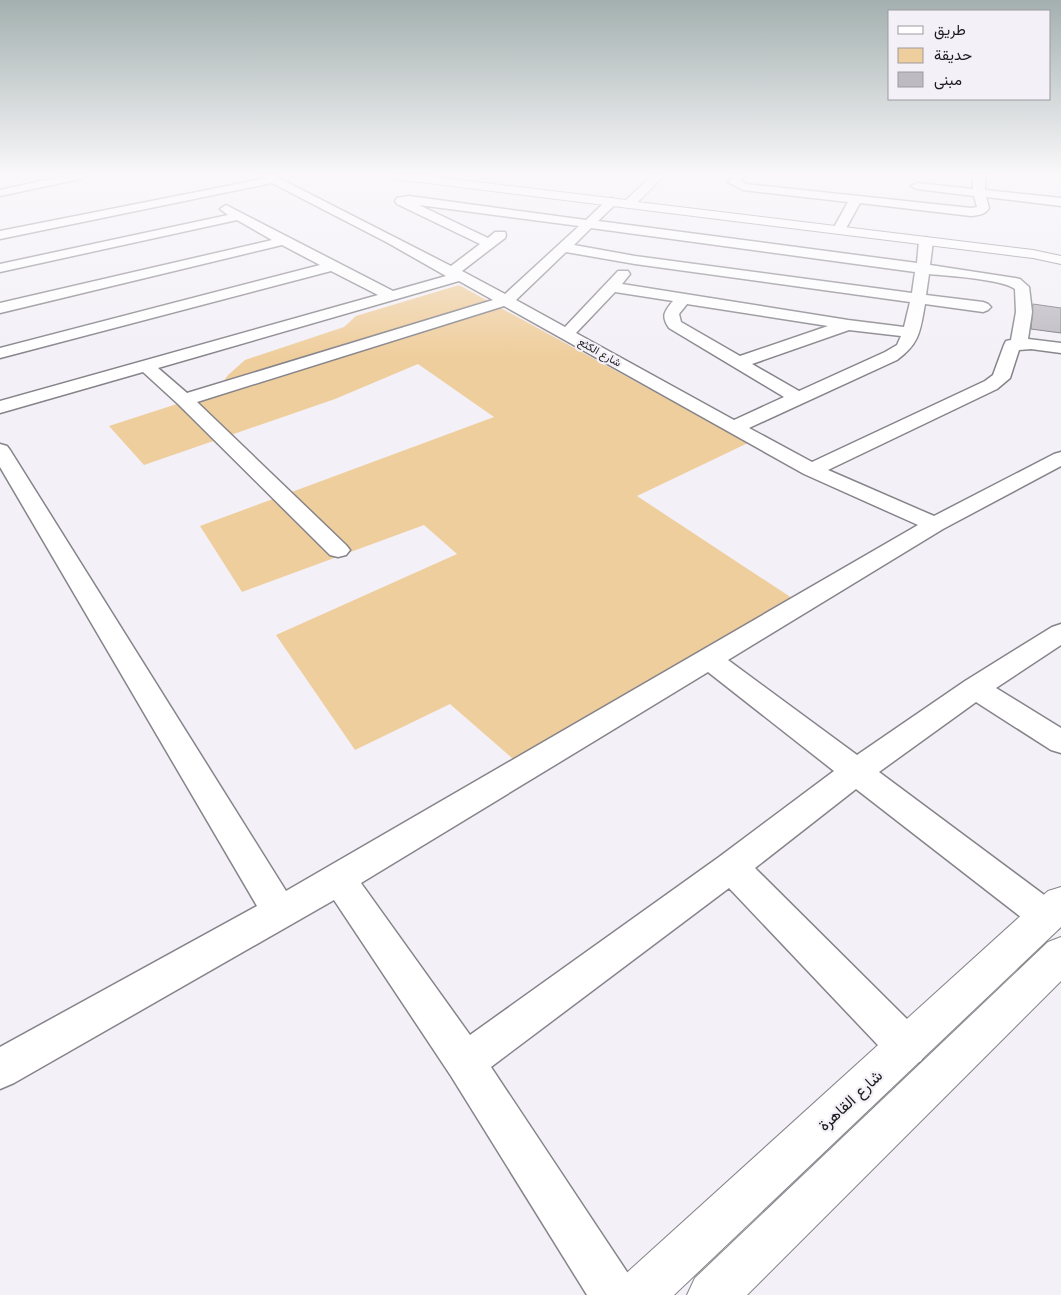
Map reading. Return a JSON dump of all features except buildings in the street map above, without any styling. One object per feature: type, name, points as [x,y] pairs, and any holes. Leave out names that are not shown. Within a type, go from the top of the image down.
[{"type":"main road","points":[[890,236],[1033,254],[1058,259]]},
{"type":"main road","points":[[712,1295],[1051,941]]},
{"type":"main road","name":"شارع القاهرة","points":[[638,1295],[907,1048],[1051,941]]},
{"type":"street","points":[[0,268],[146,236]]},
{"type":"street","points":[[276,236],[391,296]]},
{"type":"street","name":"شارع الكثع","points":[[386,236],[455,275],[506,300],[811,470],[936,524]]},
{"type":"street","points":[[475,236],[489,243]]},
{"type":"street","points":[[0,407],[391,296],[455,275],[498,236]]},
{"type":"street","points":[[184,400],[506,300],[575,236]]},
{"type":"street","points":[[567,334],[613,287],[655,236]]},
{"type":"street","points":[[676,236],[987,277],[1021,285],[1024,312],[1019,343]]},
{"type":"street","points":[[0,308],[284,241]]},
{"type":"street","points":[[734,427],[904,348],[918,298],[926,241]]},
{"type":"street","points":[[562,248],[983,308]]},
{"type":"street","points":[[0,353],[332,266]]},
{"type":"street","points":[[613,287],[848,325],[910,332]]},
{"type":"street","points":[[684,298],[671,314],[671,319],[675,325],[798,398]]},
{"type":"street","points":[[740,362],[848,325]]},
{"type":"street","points":[[811,470],[991,385],[1001,378],[1012,345],[1019,343],[1061,348]]},
{"type":"street","points":[[146,366],[184,400],[338,550]]},
{"type":"street","points":[[0,450],[280,911]]},
{"type":"street","points":[[0,1069],[338,879],[710,660],[936,524],[1061,458]]},
{"type":"street","points":[[465,1062],[731,867],[856,772],[976,688],[1061,633]]},
{"type":"street","points":[[710,660],[856,772],[1051,941]]},
{"type":"street","points":[[976,688],[1061,742]]},
{"type":"street","points":[[731,867],[907,1048]]},
{"type":"street","points":[[338,879],[465,1062],[614,1295]]},
{"type":"green space","points":[[459,285],[748,443],[637,496],[801,604],[528,772],[450,704],[355,750],[276,635],[457,554],[424,525],[242,592],[200,526],[494,417],[418,364],[335,399],[144,465],[109,426],[217,391],[228,375],[245,360],[344,327],[356,316]]}]
